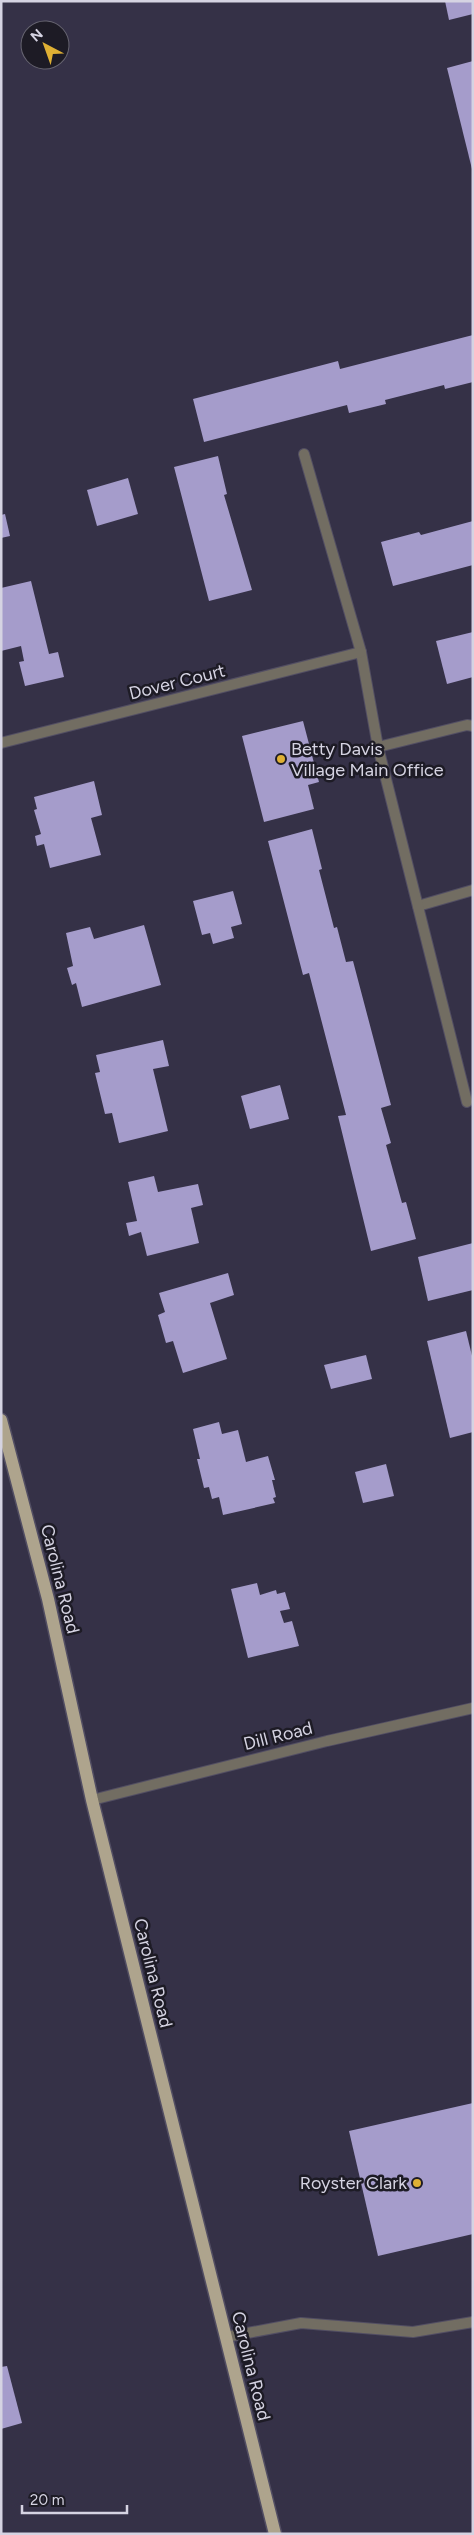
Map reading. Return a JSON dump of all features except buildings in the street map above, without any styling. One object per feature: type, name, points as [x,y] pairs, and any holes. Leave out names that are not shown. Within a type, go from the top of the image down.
[{"type":"main road","name":"Carolina Road","points":[[1,1420],[48,1599],[92,1800],[275,2534]]},
{"type":"street","points":[[304,454],[361,652],[378,747],[467,1102]]},
{"type":"street","name":"Dover Court","points":[[1,743],[361,652]]},
{"type":"street","points":[[378,747],[467,725],[473,726]]},
{"type":"street","points":[[418,906],[473,890]]},
{"type":"street","name":"Dill Road","points":[[92,1800],[326,1741],[473,1708]]},
{"type":"street","points":[[226,2337],[300,2323],[413,2332],[473,2322]]},
{"type":"place","name":"Betty Davis Village Main Office","points":[[281,759]]},
{"type":"place","name":"Royster Clark","points":[[417,2183]]}]
